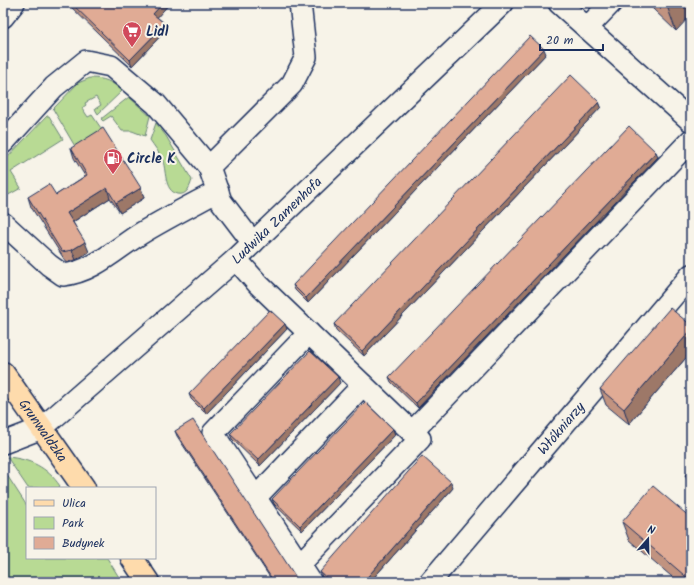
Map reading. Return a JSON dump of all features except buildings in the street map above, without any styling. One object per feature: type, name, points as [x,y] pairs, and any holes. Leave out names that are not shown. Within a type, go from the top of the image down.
[{"type":"main road","name":"Grunwaldzka","points":[[3,373],[83,487]]},
{"type":"main road","points":[[133,559],[148,582]]},
{"type":"street","points":[[3,18],[14,3]]},
{"type":"street","points":[[209,167],[292,84],[306,57],[300,3]]},
{"type":"street","name":"Ludwika Zamenhofa","points":[[42,428],[254,243],[503,3]]},
{"type":"street","points":[[559,3],[691,121]]},
{"type":"street","points":[[587,28],[611,3]]},
{"type":"street","points":[[3,143],[54,87],[86,61],[111,66],[156,104],[209,167],[221,201],[254,243]]},
{"type":"street","points":[[412,432],[691,140]]},
{"type":"street","points":[[3,223],[49,265],[63,275],[76,274],[100,261],[140,234],[218,191]]},
{"type":"street","points":[[236,259],[258,284],[420,439],[300,564]]},
{"type":"street","name":"Włókniarzy","points":[[430,582],[691,275]]},
{"type":"street","points":[[309,333],[213,433],[311,582]]},
{"type":"street","points":[[256,497],[363,385]]},
{"type":"street","points":[[3,443],[42,428]]},
{"type":"green space","points":[[90,78],[108,81],[122,91],[98,114],[95,109],[101,105],[96,97],[85,103],[86,105],[82,108],[88,117],[92,115],[103,131],[76,148],[53,109],[78,83]]},
{"type":"green space","points":[[129,97],[150,116],[145,136],[132,131],[122,131],[111,116],[103,121],[101,119]]},
{"type":"green space","points":[[47,116],[49,116],[63,139],[11,172],[21,188],[3,198],[3,162]]},
{"type":"green space","points":[[156,123],[166,136],[192,180],[188,190],[184,194],[178,194],[170,189],[166,179],[164,163],[150,140]]},
{"type":"green space","points":[[7,457],[23,460],[37,465],[55,479],[60,486],[27,487]]},
{"type":"green space","points":[[3,469],[26,504],[26,559],[108,559],[122,582],[3,582]]},
{"type":"place","name":"Lidl","points":[[132,48]]},
{"type":"place","name":"Circle K","points":[[113,175]]}]
